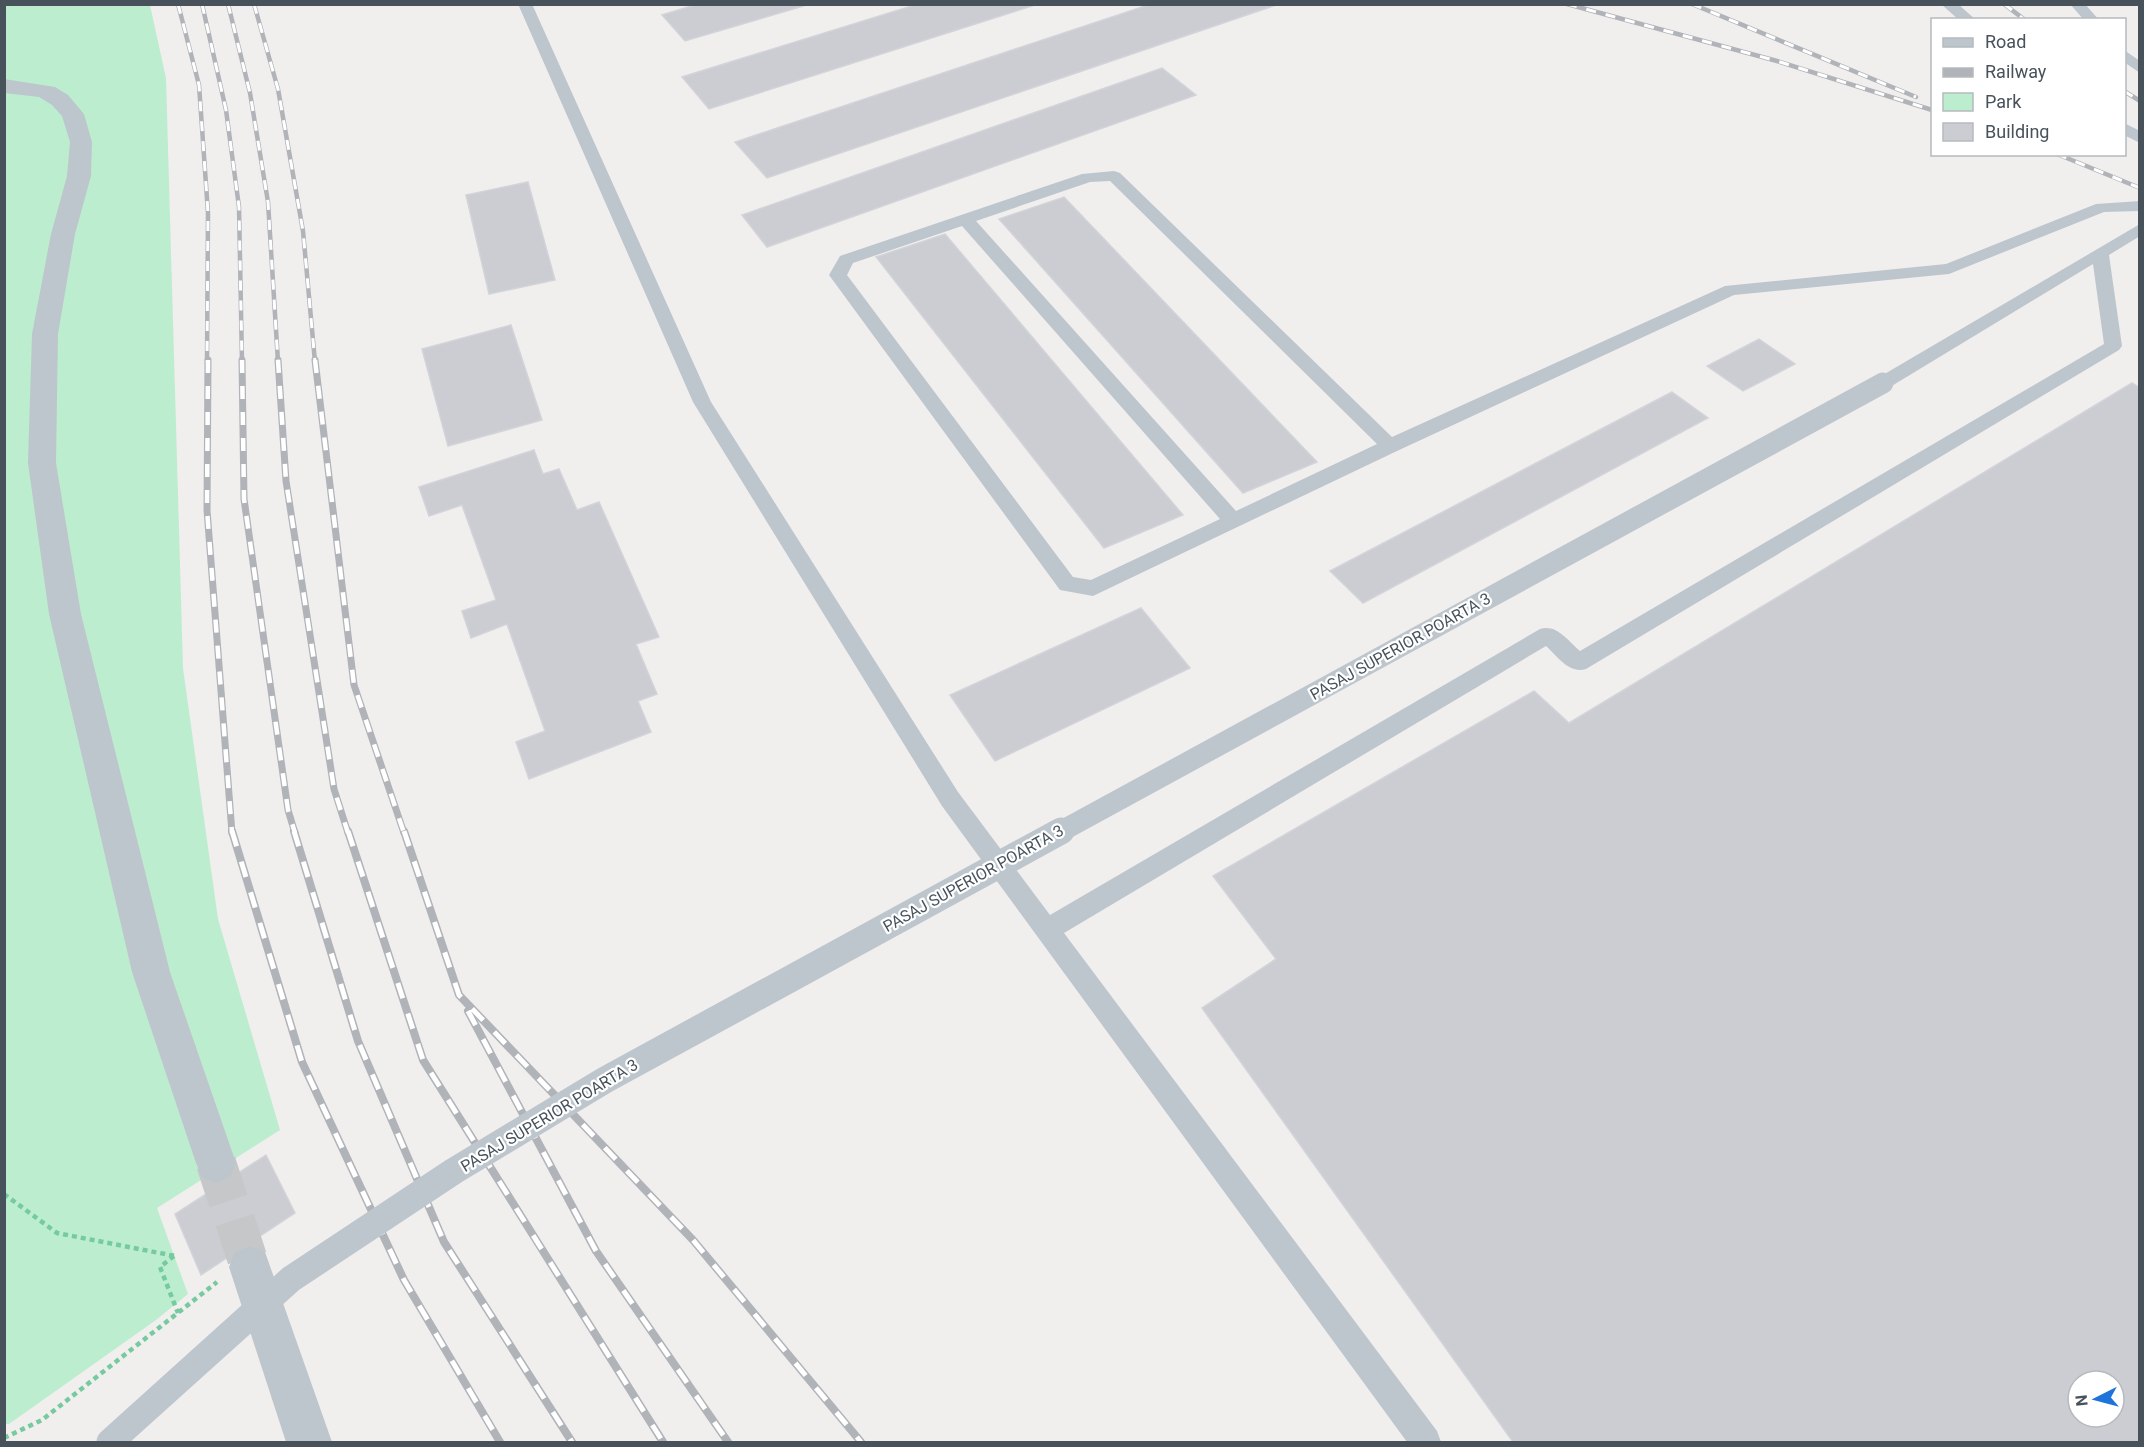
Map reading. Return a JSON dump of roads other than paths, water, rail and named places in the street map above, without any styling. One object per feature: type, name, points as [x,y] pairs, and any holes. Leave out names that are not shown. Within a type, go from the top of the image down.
[{"type":"street","points":[[4,86],[47,92],[60,100],[73,114],[81,142],[79,176],[63,234],[45,334],[42,463],[65,614],[151,972],[216,1163]]},
{"type":"street","points":[[237,1272],[309,1443]]},
{"type":"lane","points":[[525,4],[702,402],[950,799],[1426,1443]]},
{"type":"lane","points":[[1948,4],[1966,18]]},
{"type":"lane","points":[[2077,4],[2090,18]]},
{"type":"lane","points":[[2126,56],[2139,69]]},
{"type":"lane","points":[[2126,129],[2139,138]]},
{"type":"lane","points":[[1390,446],[1119,178],[1107,175],[1088,177],[846,260],[838,275],[1067,584],[1093,588],[1390,446],[1731,290],[1949,269],[2102,207],[2139,206]]},
{"type":"lane","points":[[965,219],[1233,521]]},
{"type":"lane","name":"PASAJ SUPERIOR POARTA 3","points":[[110,1443],[291,1279],[454,1171],[595,1086],[1883,383],[2139,230]]},
{"type":"lane","points":[[1046,930],[1548,635],[1578,663],[2113,346],[2100,253]]},
{"type":"tunnel","points":[[216,1163],[250,1267]]},
{"type":"railway","points":[[178,4],[199,85],[208,213],[207,362]]},
{"type":"railway","points":[[202,4],[226,110],[239,207],[242,362]]},
{"type":"railway","points":[[228,4],[250,93],[268,202],[278,362]]},
{"type":"railway","points":[[254,4],[278,89],[303,231],[315,362]]},
{"type":"railway","points":[[1567,4],[1777,61],[1931,110]]},
{"type":"railway","points":[[1692,4],[1916,97]]},
{"type":"railway","points":[[2004,4],[2022,18]]},
{"type":"railway","points":[[2126,92],[2140,101]]},
{"type":"railway","points":[[2062,156],[2140,188]]},
{"type":"railway","points":[[208,360],[207,510],[232,833]]},
{"type":"railway","points":[[242,360],[244,499],[288,810],[295,833]]},
{"type":"railway","points":[[278,360],[286,481],[334,789],[348,833]]},
{"type":"railway","points":[[315,360],[354,685],[404,833]]},
{"type":"railway","points":[[232,831],[302,1062],[404,1280],[500,1442]]},
{"type":"railway","points":[[294,831],[358,1041],[444,1242],[572,1442]]},
{"type":"railway","points":[[348,831],[423,1060],[663,1442]]},
{"type":"railway","points":[[404,831],[459,995],[693,1240],[861,1442]]},
{"type":"railway","points":[[468,1011],[596,1251],[728,1442]]}]
